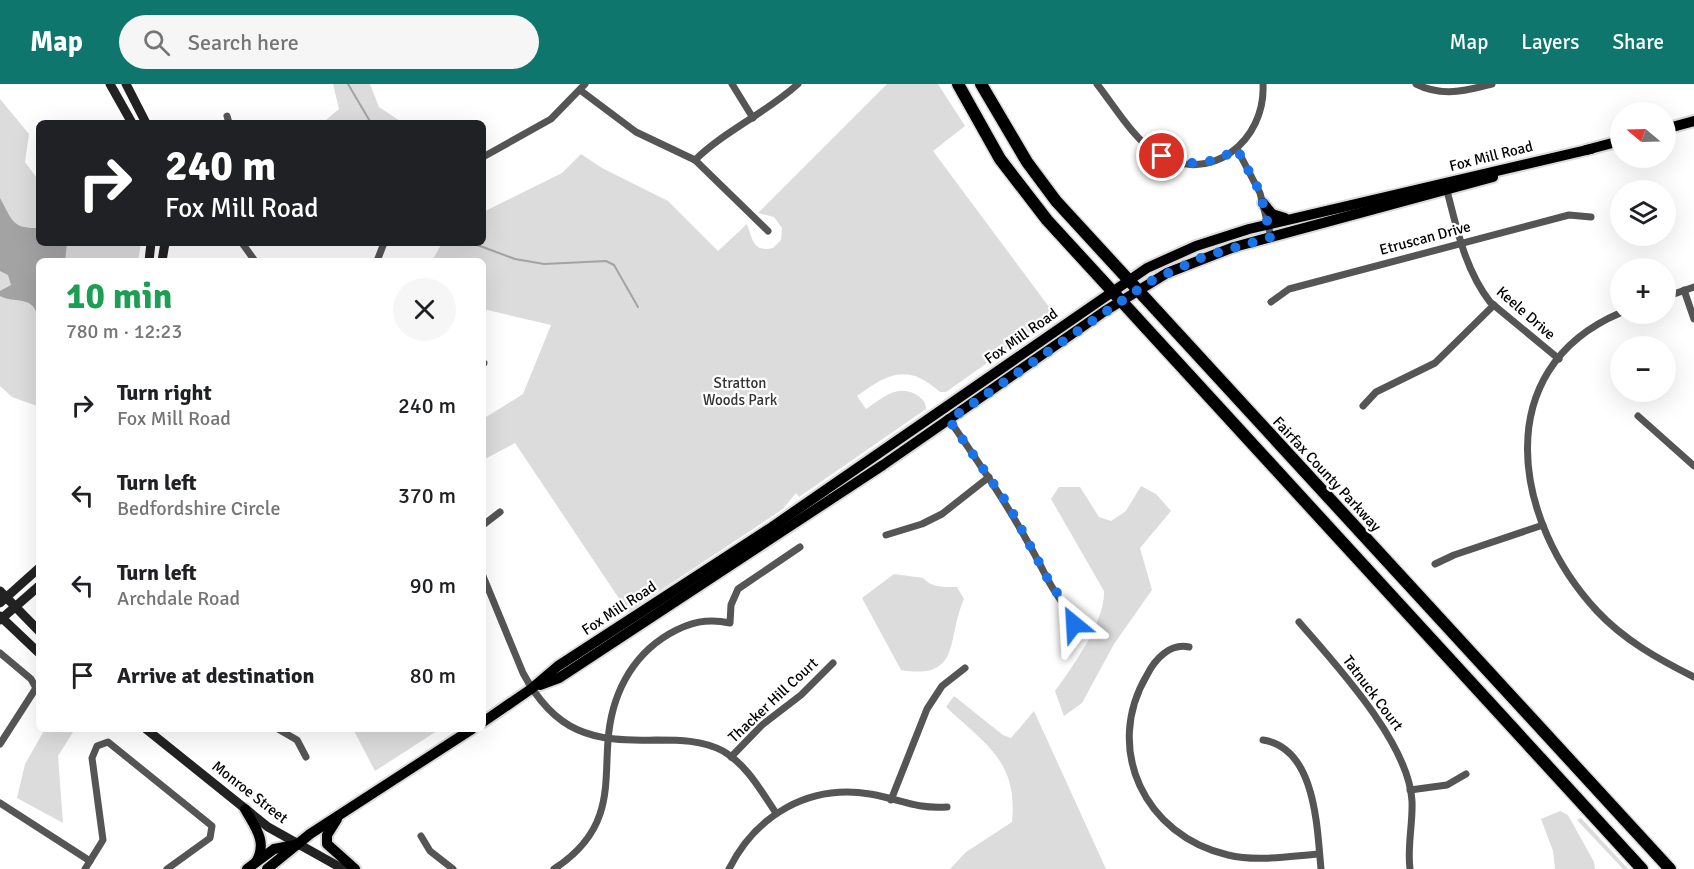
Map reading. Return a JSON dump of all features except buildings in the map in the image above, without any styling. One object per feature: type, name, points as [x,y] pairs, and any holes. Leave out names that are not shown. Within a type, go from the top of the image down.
[{"type":"highway","points":[[958,84],[1000,159],[1047,220],[1642,869]]},
{"type":"highway","name":"Fairfax County Parkway","points":[[981,84],[1041,182],[1670,869]]},
{"type":"main road","points":[[110,84],[130,120]]},
{"type":"main road","points":[[126,84],[144,120]]},
{"type":"main road","points":[[1676,126],[1694,121]]},
{"type":"main road","name":"Fox Mill Road","points":[[486,720],[531,689],[558,666],[769,529],[1112,291],[1234,246],[1610,144]]},
{"type":"main road","name":"Fox Mill Road","points":[[531,689],[559,678],[949,420],[1120,301],[1133,285],[1189,248],[1268,224],[1446,187]]},
{"type":"main road","points":[[1263,202],[1274,216],[1291,219]]},
{"type":"main road","points":[[36,570],[2,597],[36,628]]},
{"type":"main road","points":[[36,589],[1,618],[36,650]]},
{"type":"main road","name":"Monroe Street","points":[[150,732],[245,809],[296,844],[343,869]]},
{"type":"main road","points":[[267,869],[296,844],[467,732]]},
{"type":"main road","points":[[245,809],[262,841],[261,852],[251,865]]},
{"type":"main road","points":[[340,815],[327,835],[327,844],[355,869]]},
{"type":"main road","points":[[251,865],[274,849],[296,844]]},
{"type":"street","points":[[732,84],[753,118]]},
{"type":"street","points":[[695,160],[716,141],[753,118],[798,84]]},
{"type":"street","points":[[1097,84],[1142,140],[1162,156],[1198,164],[1216,160],[1237,149],[1251,133],[1258,120],[1263,98],[1263,84]]},
{"type":"street","points":[[1416,84],[1444,93],[1492,84]]},
{"type":"street","points":[[486,155],[541,127],[565,107],[583,87],[636,132],[695,160],[768,231]]},
{"type":"street","points":[[1237,149],[1255,179],[1271,237]]},
{"type":"street","name":"Keele Drive","points":[[1446,187],[1472,276],[1494,305],[1558,358]]},
{"type":"street","name":"Etruscan Drive","points":[[1271,302],[1289,289],[1461,243],[1569,215],[1591,217]]},
{"type":"street","points":[[1676,293],[1694,287]]},
{"type":"street","points":[[1684,290],[1694,319]]},
{"type":"street","points":[[1363,406],[1376,392],[1436,363],[1494,305]]},
{"type":"street","points":[[1610,318],[1592,328],[1558,358],[1535,398],[1526,435],[1525,454],[1531,490],[1543,525],[1562,564],[1598,612],[1634,643],[1694,677]]},
{"type":"street","points":[[942,408],[1026,536],[1074,624]]},
{"type":"street","points":[[1638,416],[1694,465]]},
{"type":"street","points":[[886,535],[922,524],[942,513],[989,477]]},
{"type":"street","points":[[486,523],[500,512]]},
{"type":"street","points":[[1435,564],[1454,555],[1543,525]]},
{"type":"street","points":[[554,869],[576,852],[598,820],[605,789],[612,712],[619,690],[633,665],[655,642],[682,627],[710,618],[730,623],[731,605],[738,589],[800,547]]},
{"type":"street","points":[[486,584],[512,651],[531,689],[567,726],[590,737],[697,742],[731,757],[752,777],[776,813]]},
{"type":"street","name":"Tatnuck Court","points":[[1299,622],[1390,737],[1402,761],[1412,801],[1408,849],[1410,869]]},
{"type":"street","points":[[1189,647],[1171,648],[1160,657],[1137,691],[1131,709],[1128,729],[1130,755],[1135,774],[1147,798],[1175,830],[1213,851],[1248,858],[1319,854]]},
{"type":"street","points":[[0,653],[32,679],[36,688],[0,744]]},
{"type":"street","name":"Thacker Hill Court","points":[[731,757],[762,725],[801,695],[833,663]]},
{"type":"street","points":[[891,800],[927,709],[942,686],[965,668]]},
{"type":"street","points":[[283,732],[297,740],[306,757]]},
{"type":"street","points":[[1263,740],[1274,741],[1284,747],[1303,774],[1314,804],[1321,869]]},
{"type":"street","points":[[85,869],[102,845],[104,833],[92,758],[97,746],[108,742],[212,826],[210,838],[167,869]]},
{"type":"street","points":[[1410,790],[1447,785],[1466,774]]},
{"type":"street","points":[[729,869],[751,835],[776,813],[796,802],[831,792],[861,793],[925,808],[947,807]]},
{"type":"street","points":[[0,802],[90,861]]},
{"type":"street","points":[[421,836],[430,851],[453,869]]},
{"type":"green space","points":[[333,84],[370,84],[379,107],[398,120],[326,120],[339,109]]},
{"type":"green space","name":"Stratton Woods Park","points":[[887,84],[938,84],[965,126],[933,151],[1055,315],[946,392],[940,392],[929,383],[908,374],[888,377],[868,388],[857,396],[866,409],[889,394],[908,391],[920,397],[926,409],[799,497],[796,493],[783,509],[628,612],[515,443],[486,458],[486,417],[523,394],[551,325],[486,310],[486,258],[434,258],[440,246],[486,246],[486,211],[562,173],[581,154],[602,168],[668,201],[718,251],[747,224],[757,246],[766,249],[773,248],[781,240],[782,228],[774,217],[758,213]]},
{"type":"green space","points":[[0,99],[29,134],[25,162],[36,177],[36,246],[140,246],[138,258],[36,258],[36,406],[12,397],[0,386]]},
{"type":"green space","points":[[1141,486],[1156,494],[1171,511],[1140,548],[1152,590],[1114,644],[1082,703],[1064,716],[1055,691],[1079,657],[1094,630],[1103,603],[1104,591],[1051,499],[1059,487],[1080,487],[1099,517],[1111,521],[1126,511]]},
{"type":"green space","points":[[894,574],[923,578],[930,584],[939,586],[957,587],[964,599],[949,654],[943,663],[934,669],[920,672],[901,670],[862,598]]},
{"type":"green space","points":[[954,696],[1003,735],[1011,738],[1034,711],[1106,869],[950,869],[966,852],[1012,822],[1013,801],[1010,784],[996,756],[946,707]]},
{"type":"green space","points":[[43,732],[73,732],[58,756],[63,823],[17,798],[25,764]]},
{"type":"green space","points":[[355,732],[435,732],[375,771]]},
{"type":"green space","points":[[1560,811],[1568,815],[1594,862],[1595,869],[1555,869],[1553,851],[1541,819]]},
{"type":"green space","points":[[1581,818],[1628,869],[1623,869],[1577,820]]},
{"type":"shaded area","points":[[0,198],[14,221],[23,227],[36,228],[36,246],[67,246],[65,258],[36,258],[36,313],[30,304],[0,296],[0,291],[11,285],[8,275],[0,271]]},
{"type":"waterway","points":[[348,84],[369,120]]},
{"type":"waterway","points":[[480,246],[515,259],[544,264],[606,261],[614,265],[638,307]]},
{"type":"route","points":[[1074,624],[1009,506],[949,420],[1149,282],[1203,257],[1234,246],[1271,237],[1263,200],[1255,179],[1237,149],[1216,160],[1198,164],[1174,161],[1162,156]]}]
